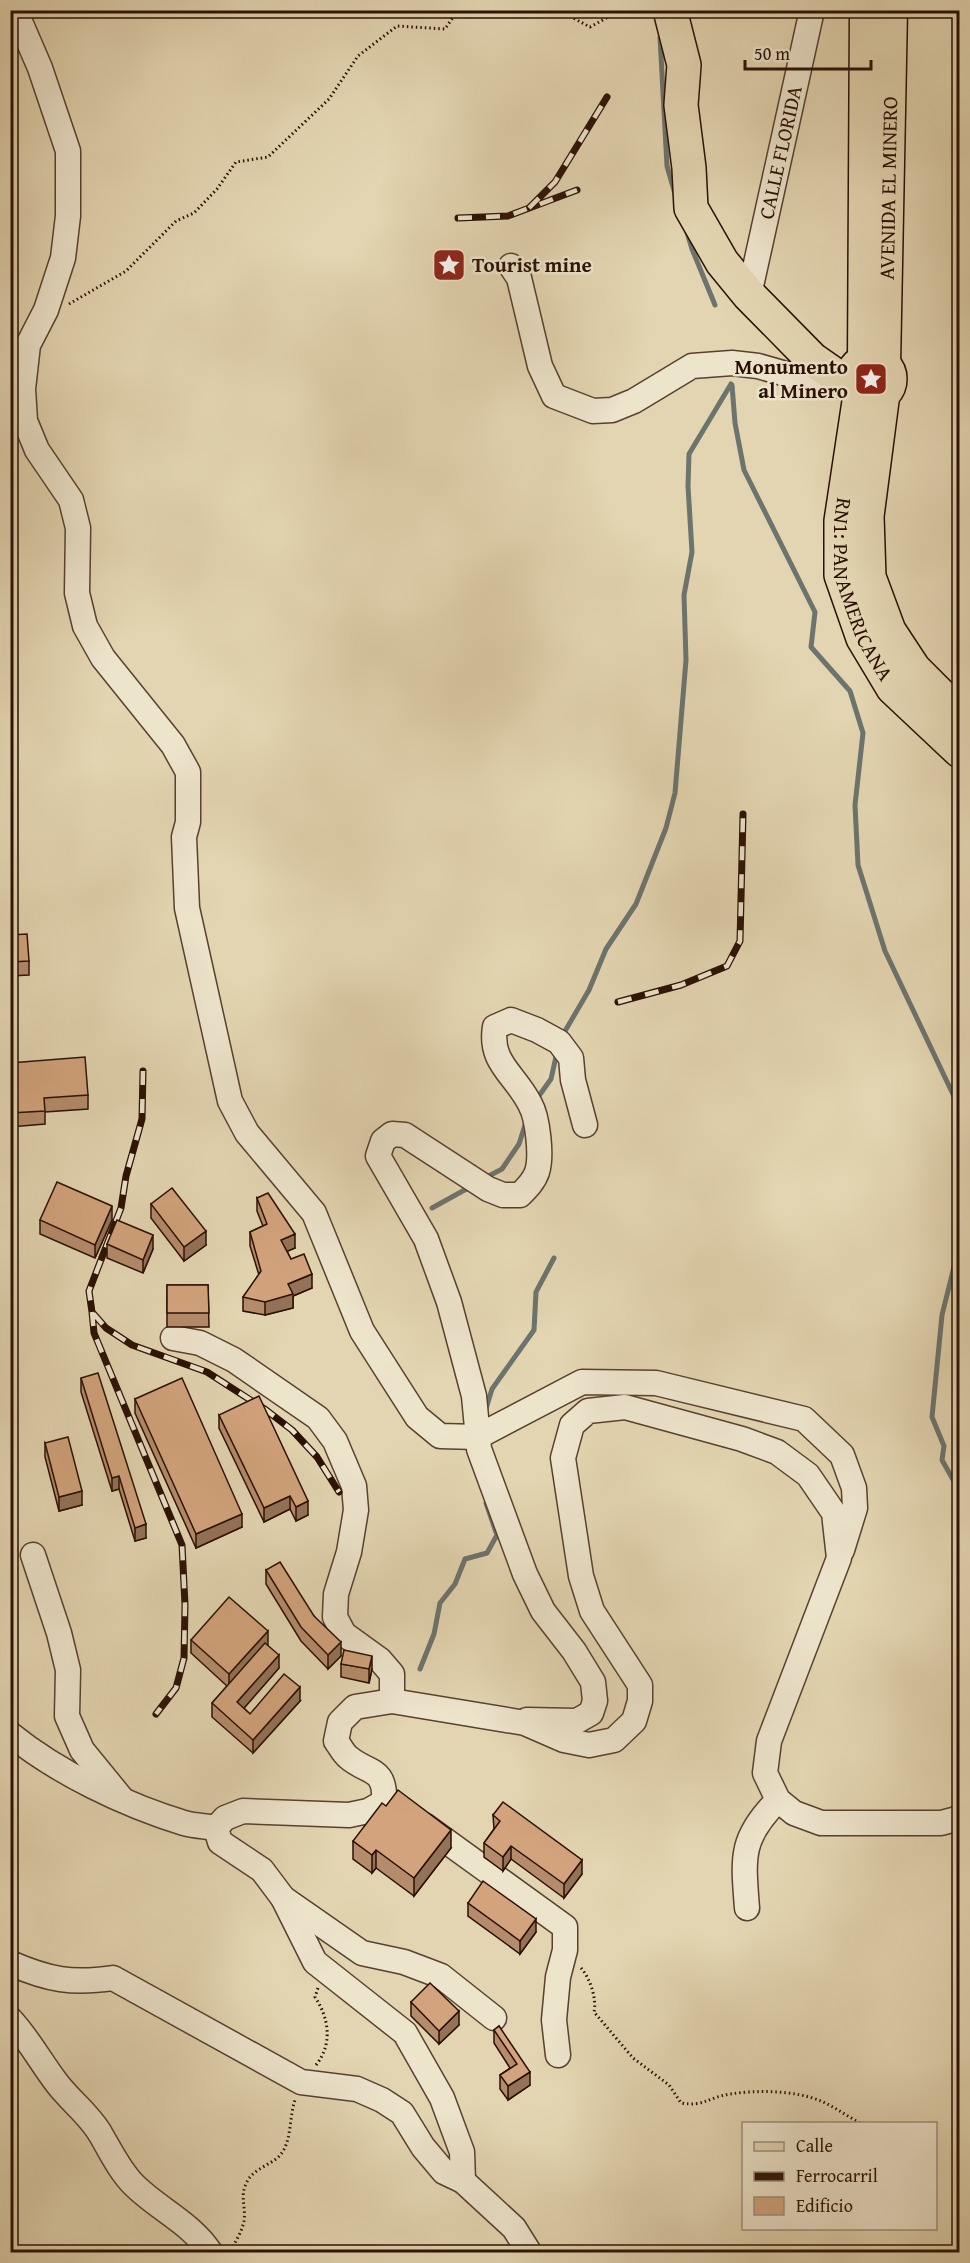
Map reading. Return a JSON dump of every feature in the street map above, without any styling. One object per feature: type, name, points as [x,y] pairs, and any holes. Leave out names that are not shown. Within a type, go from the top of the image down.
[{"type":"highway","points":[[670,10],[684,65],[681,105],[689,168],[691,208],[722,262],[749,296],[812,359],[835,375],[866,380]]},
{"type":"highway","name":"RN1: PANAMERICANA","points":[[866,380],[869,577],[889,631],[901,650],[914,669],[960,715]]},
{"type":"highway","name":"RN1: PANAMERICANA","points":[[866,380],[841,521],[842,575],[862,638],[893,688],[960,751]]},
{"type":"main road","name":"AVENIDA EL MINERO","points":[[865,10],[866,380]]},
{"type":"main road","name":"AVENIDA EL MINERO","points":[[866,380],[892,10]]},
{"type":"street","points":[[15,10],[40,68],[68,151],[68,216],[63,258],[46,310],[28,345],[23,389],[25,421],[37,450],[72,500],[78,528],[77,593],[85,626],[103,658],[173,745],[188,772],[188,822],[184,837],[188,908],[231,1101],[247,1133],[314,1213],[362,1331],[417,1417],[440,1436],[477,1437],[582,1382],[656,1383],[804,1419],[842,1455],[854,1488],[855,1508],[839,1558],[769,1741],[765,1773],[778,1800],[795,1814],[821,1823],[941,1823],[960,1818]]},
{"type":"street","name":"CALLE FLORIDA","points":[[749,296],[812,10]]},
{"type":"street","points":[[511,266],[519,278],[540,366],[554,396],[593,411],[612,410],[634,401],[692,366],[732,363],[758,366],[807,380],[866,380]]},
{"type":"street","points":[[507,1720],[577,1720],[591,1713],[595,1701],[593,1682],[574,1651],[543,1611],[525,1574],[479,1449],[474,1396],[449,1302],[426,1239],[378,1156],[383,1141],[392,1134],[405,1135],[488,1189],[503,1195],[520,1195],[531,1184],[537,1172],[538,1140],[531,1106],[496,1056],[493,1041],[495,1027],[511,1020],[559,1042],[572,1058],[573,1080],[585,1125]]},
{"type":"street","points":[[173,1338],[200,1343],[234,1360],[318,1418],[335,1441],[354,1486],[356,1510],[349,1552],[336,1594],[334,1617],[344,1634],[380,1660],[392,1674],[392,1701]]},
{"type":"street","points":[[216,1828],[225,1818],[243,1811],[349,1815],[368,1811],[384,1802],[385,1788],[375,1772],[348,1757],[336,1741],[340,1722],[355,1707],[392,1701],[525,1723],[564,1740],[589,1744],[614,1740],[634,1721],[640,1701],[640,1685],[592,1611],[581,1576],[563,1458],[572,1425],[588,1411],[625,1407],[742,1439],[777,1452],[808,1475],[834,1513],[839,1558]]},
{"type":"street","points":[[33,1555],[59,1633],[68,1670],[67,1716],[82,1750],[122,1799]]},
{"type":"street","points":[[10,1734],[91,1785],[186,1824],[216,1828]]},
{"type":"street","points":[[384,1799],[470,1857],[565,1927],[565,1950],[558,1977],[554,2020],[558,2055]]},
{"type":"street","points":[[747,1908],[745,1852],[753,1831],[765,1813],[778,1800]]},
{"type":"street","points":[[216,1828],[220,1842],[262,1870],[283,1898],[315,1962],[405,2033],[442,2098],[462,2152],[463,2181]]},
{"type":"street","points":[[283,1898],[362,1953],[404,1962],[441,1976],[494,2018]]},
{"type":"street","points":[[10,1963],[37,1975],[82,1982],[113,1978],[301,2082],[357,2089],[382,2100],[402,2113],[423,2147],[444,2172],[463,2181],[514,2228],[531,2251]]},
{"type":"street","points":[[10,2019],[27,2037],[57,2084],[101,2134],[107,2149],[134,2185],[178,2218],[210,2253]]},
{"type":"path","points":[[371,10],[385,10]]},
{"type":"path","points":[[46,310],[73,302],[126,271],[176,221],[194,213],[217,189],[236,162],[268,157],[329,99],[358,56],[390,32],[398,27],[445,29],[458,10]]},
{"type":"path","points":[[558,10],[591,27],[621,10]]},
{"type":"path","points":[[565,1950],[586,1974],[596,2004],[594,2012],[633,2058],[669,2085],[681,2103],[695,2105],[728,2094],[794,2094],[822,2102],[858,2122]]},
{"type":"path","points":[[228,2253],[244,2220],[243,2198],[246,2182],[261,2166],[280,2156],[287,2144],[290,2114],[301,2082],[325,2054],[327,2032],[324,2010],[315,1997],[325,1970]]},
{"type":"building","points":[[27,934],[29,961],[10,962],[10,935]]},
{"type":"building","points":[[85,1057],[88,1095],[44,1098],[45,1111],[10,1113],[10,1063]]},
{"type":"building","points":[[57,1182],[112,1206],[95,1245],[40,1220]]},
{"type":"building","points":[[172,1188],[206,1231],[184,1247],[151,1204]]},
{"type":"building","points":[[268,1193],[295,1234],[281,1240],[291,1259],[304,1254],[312,1274],[288,1284],[293,1294],[265,1302],[243,1297],[261,1271],[250,1232],[267,1224],[257,1198]]},
{"type":"building","points":[[117,1220],[153,1235],[143,1260],[107,1244]]},
{"type":"building","points":[[167,1285],[208,1285],[209,1313],[167,1313]]},
{"type":"building","points":[[98,1373],[146,1524],[135,1528],[119,1476],[112,1478],[81,1378]]},
{"type":"building","points":[[182,1378],[242,1514],[196,1534],[135,1399]]},
{"type":"building","points":[[259,1396],[308,1501],[296,1507],[290,1496],[264,1508],[219,1415]]},
{"type":"building","points":[[68,1437],[82,1491],[59,1497],[45,1443]]},
{"type":"building","points":[[280,1562],[314,1616],[341,1642],[328,1655],[301,1627],[266,1570]]},
{"type":"building","points":[[229,1597],[268,1631],[229,1674],[191,1640]]},
{"type":"building","points":[[265,1643],[279,1655],[237,1702],[250,1714],[284,1674],[300,1687],[253,1740],[212,1703]]},
{"type":"building","points":[[344,1650],[372,1656],[369,1669],[341,1664]]},
{"type":"building","points":[[398,1790],[451,1830],[414,1878],[376,1850],[372,1855],[353,1841],[382,1803],[386,1806]]},
{"type":"building","points":[[503,1802],[582,1860],[564,1884],[511,1846],[503,1857],[484,1843],[500,1821],[493,1815]]},
{"type":"building","points":[[483,1881],[536,1919],[520,1941],[468,1903]]},
{"type":"building","points":[[430,1983],[459,2011],[439,2031],[411,2002]]},
{"type":"building","points":[[499,2026],[530,2072],[508,2086],[500,2075],[517,2064],[494,2030]]},
{"type":"waterway","points":[[660,37],[667,166],[675,194]]},
{"type":"waterway","points":[[686,229],[715,305]]},
{"type":"waterway","points":[[561,1038],[589,990],[606,949],[636,904],[666,828],[675,793],[686,660],[684,595],[692,552],[688,486],[689,454],[731,384]]},
{"type":"waterway","points":[[732,385],[735,423],[744,470],[815,612],[811,647],[850,691],[863,733],[855,805],[858,865],[885,951],[960,1109]]},
{"type":"waterway","points":[[536,1100],[551,1079],[557,1052]]},
{"type":"waterway","points":[[483,1179],[502,1169],[519,1144],[526,1122]]},
{"type":"waterway","points":[[432,1208],[470,1187]]},
{"type":"waterway","points":[[960,1243],[942,1315],[932,1417],[944,1446],[942,1460],[960,1492]]},
{"type":"waterway","points":[[485,1412],[492,1389],[534,1330],[536,1292],[554,1258]]},
{"type":"waterway","points":[[420,1669],[434,1634],[440,1603],[455,1584],[465,1559],[487,1553],[497,1535],[486,1503]]},
{"type":"railway","points":[[529,208],[555,182],[607,97]]},
{"type":"railway","points":[[458,218],[508,216],[577,190]]},
{"type":"railway","points":[[618,1002],[681,985],[727,966],[740,941],[743,814]]},
{"type":"railway","points":[[143,1071],[142,1119],[126,1176],[121,1208],[89,1291],[92,1312],[106,1328],[132,1345],[207,1372],[266,1410],[292,1430],[317,1457],[339,1492]]},
{"type":"railway","points":[[92,1312],[94,1333],[182,1545],[185,1605],[184,1658],[176,1688],[156,1714]]},
{"type":"place","name":"Tourist mine","points":[[449,265]]},
{"type":"place","name":"Monumento al Minero","points":[[871,379]]}]
